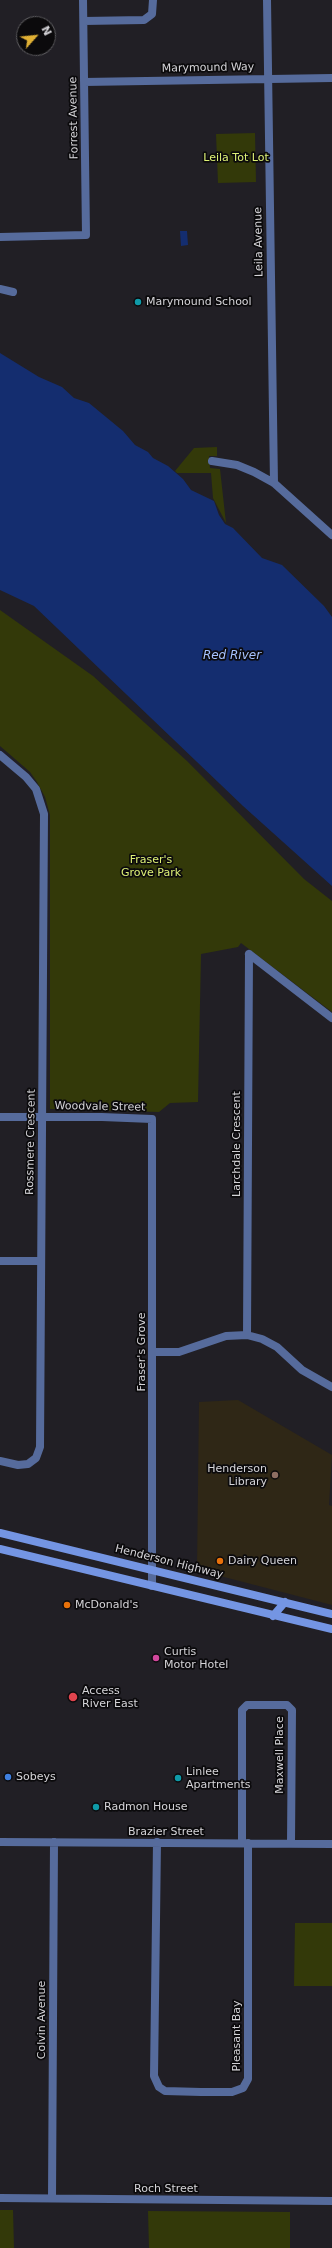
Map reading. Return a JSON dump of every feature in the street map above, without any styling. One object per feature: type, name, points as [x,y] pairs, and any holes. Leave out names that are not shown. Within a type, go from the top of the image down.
[{"type":"main road","name":"Henderson Highway","points":[[0,1533],[332,1614]]},
{"type":"main road","points":[[0,1550],[332,1629]]},
{"type":"main road","points":[[274,1616],[285,1602]]},
{"type":"street","name":"Forrest Avenue","points":[[0,237],[86,235],[84,0]]},
{"type":"street","points":[[84,21],[144,20],[152,14],[153,0]]},
{"type":"street","name":"Leila Avenue","points":[[267,0],[274,483]]},
{"type":"street","name":"Marymound Way","points":[[84,82],[332,78]]},
{"type":"street","points":[[0,290],[13,292]]},
{"type":"street","points":[[212,461],[237,465],[274,483],[332,535]]},
{"type":"street","name":"Rossmere Crescent","points":[[0,755],[26,777],[36,789],[44,814],[40,1447],[36,1458],[28,1464],[18,1465],[0,1461]]},
{"type":"street","name":"Larchdale Crescent","points":[[247,1335],[249,954],[332,1018]]},
{"type":"street","name":"Woodvale Street","points":[[0,1117],[152,1119]]},
{"type":"street","name":"Fraser's Grove","points":[[152,1119],[152,1586]]},
{"type":"street","points":[[0,1261],[41,1261]]},
{"type":"street","points":[[153,1352],[179,1352],[226,1336],[247,1335],[277,1347],[302,1370],[332,1387]]},
{"type":"street","name":"Maxwell Place","points":[[245,1843],[242,1710],[247,1705],[287,1705],[292,1710],[291,1843]]},
{"type":"street","name":"Brazier Street","points":[[0,1842],[332,1844]]},
{"type":"street","name":"Colvin Avenue","points":[[52,2198],[54,1842]]},
{"type":"street","name":"Pleasant Bay","points":[[157,1842],[154,2076],[159,2087],[165,2091],[202,2092],[232,2092],[243,2088],[248,2079],[245,1843]]},
{"type":"street","name":"Roch Street","points":[[0,2198],[332,2201]]},
{"type":"shaded area","points":[[238,1400],[332,1455],[329,1505],[332,1506],[332,1605],[197,1570],[199,1402]]},
{"type":"green space","name":"Leila Tot Lot","points":[[255,133],[256,182],[218,183],[216,134]]},
{"type":"green space","points":[[217,447],[217,456],[209,456],[210,468],[220,469],[226,523],[213,498],[211,473],[177,473],[175,471],[194,448]]},
{"type":"green space","name":"Fraser's Grove Park","points":[[0,610],[93,676],[187,761],[304,879],[332,901],[332,1012],[241,943],[238,947],[201,954],[198,1102],[170,1103],[159,1112],[50,1109],[50,815],[45,797],[30,772],[0,746]]},
{"type":"green space","points":[[295,1923],[332,1923],[332,1986],[294,1986]]},
{"type":"green space","points":[[0,2210],[13,2210],[14,2248],[0,2248]]},
{"type":"green space","points":[[148,2211],[290,2212],[290,2248],[149,2248]]},
{"type":"water","points":[[180,231],[187,231],[188,245],[181,246]]},
{"type":"water","name":"Red River","points":[[0,353],[39,377],[62,387],[74,398],[89,403],[123,431],[135,445],[148,452],[153,458],[168,466],[183,479],[191,490],[214,501],[219,515],[225,524],[233,528],[262,558],[282,565],[324,606],[332,617],[332,886],[243,806],[34,606],[0,590]]},
{"type":"place","name":"Marymound School","points":[[138,302]]},
{"type":"place","name":"Henderson Library","points":[[275,1475]]},
{"type":"place","name":"Dairy Queen","points":[[220,1561]]},
{"type":"place","name":"McDonald's","points":[[67,1605]]},
{"type":"place","name":"Curtis Motor Hotel","points":[[156,1658]]},
{"type":"place","name":"Access River East","points":[[73,1697]]},
{"type":"place","name":"Sobeys","points":[[8,1777]]},
{"type":"place","name":"Linlee Apartments","points":[[178,1778]]},
{"type":"place","name":"Radmon House","points":[[96,1807]]}]
